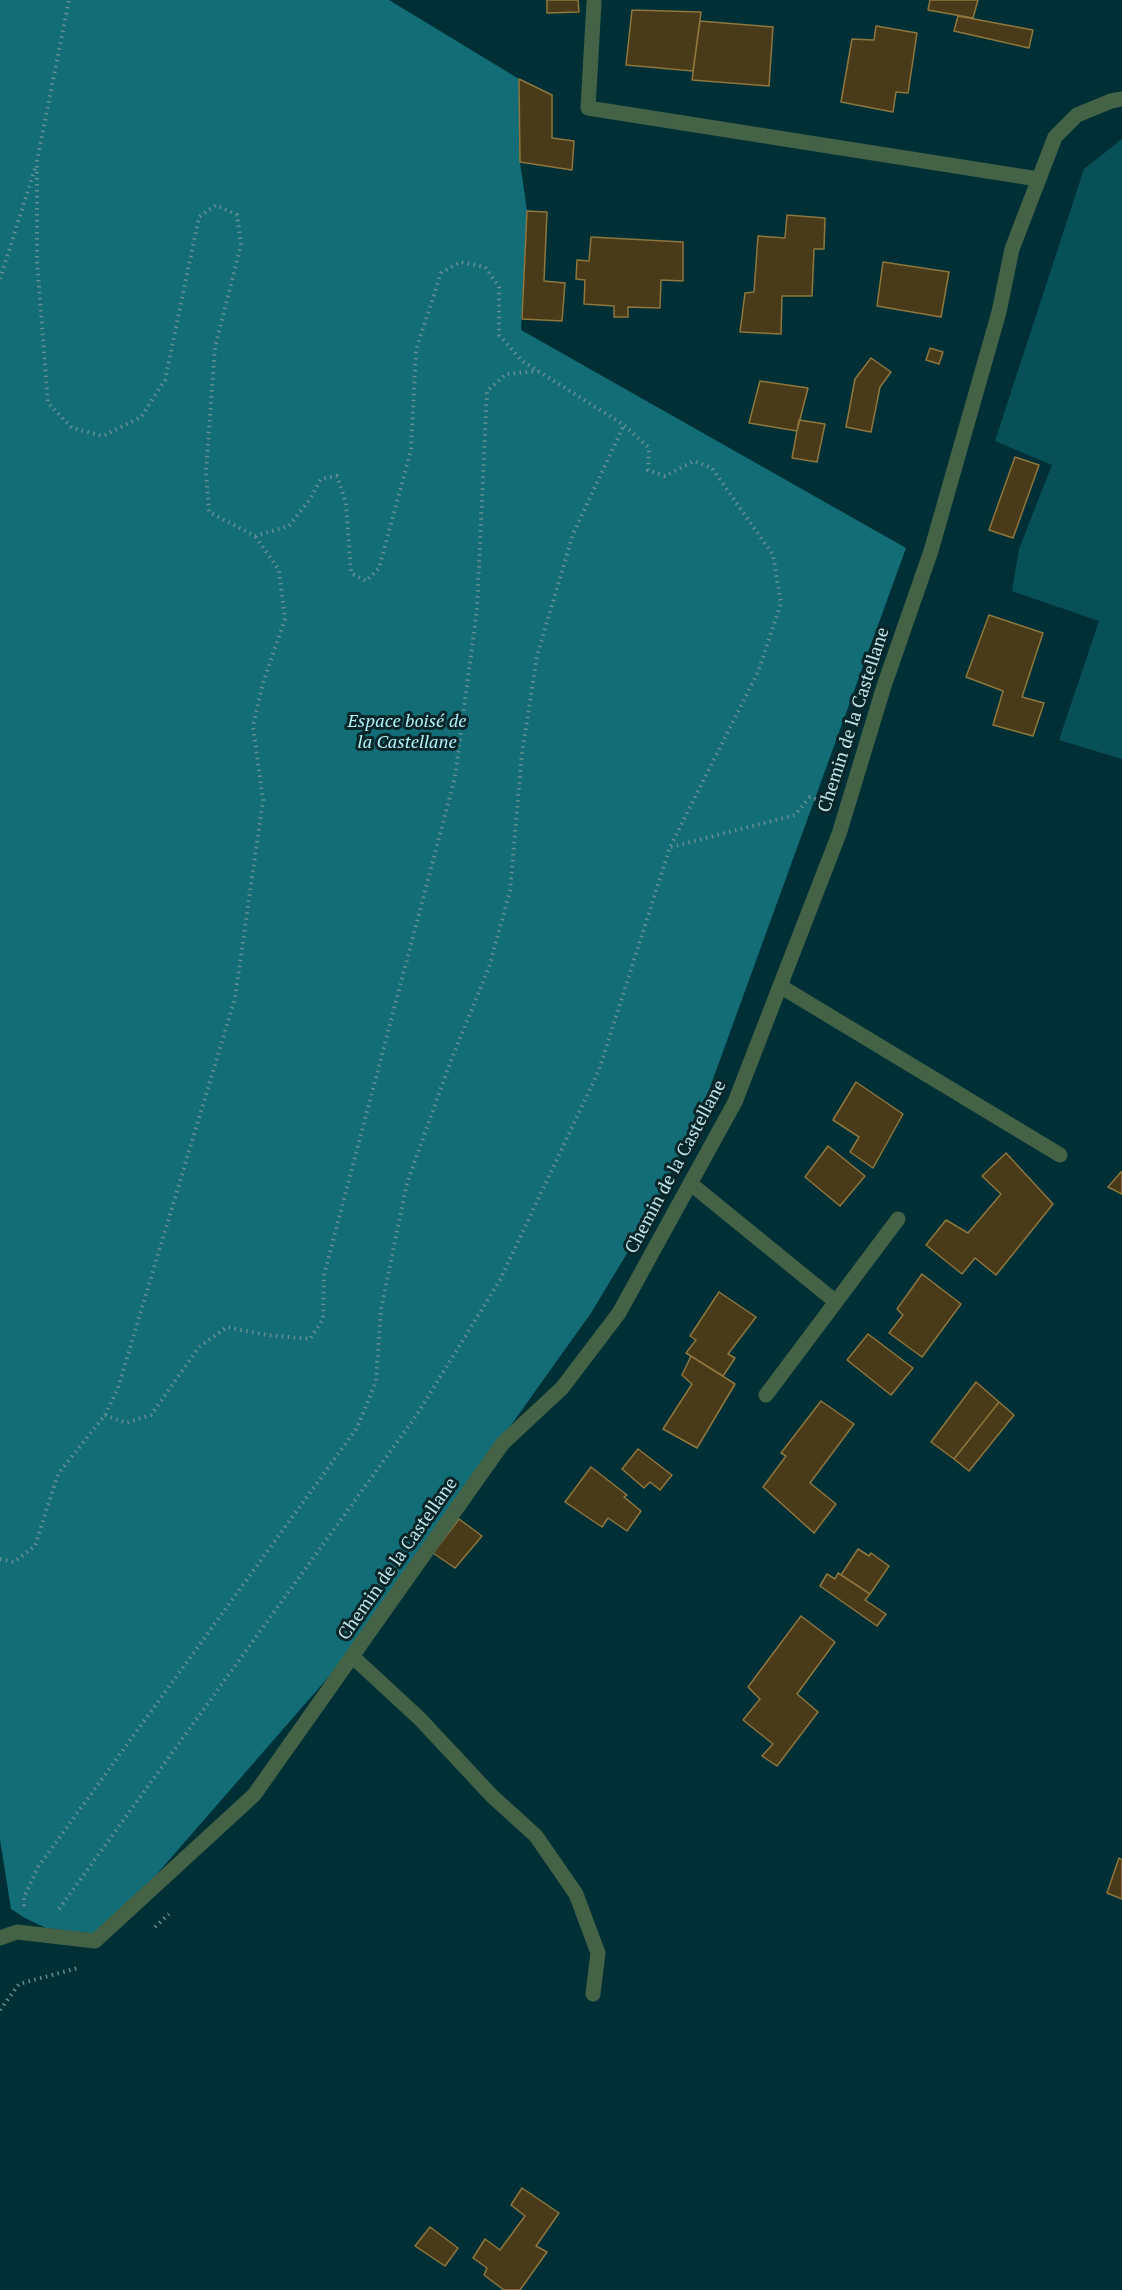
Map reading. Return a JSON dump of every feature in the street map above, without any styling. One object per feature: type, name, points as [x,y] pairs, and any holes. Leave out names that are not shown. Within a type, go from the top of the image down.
[{"type":"street","points":[[594,2],[588,108],[1038,179]]},
{"type":"street","name":"Chemin de la Castellane","points":[[0,1938],[18,1932],[95,1941],[254,1795],[503,1443],[562,1388],[620,1313],[735,1102],[838,834],[884,686],[931,551],[999,312],[1012,249],[1055,137],[1077,115],[1111,101],[1122,99]]},
{"type":"street","points":[[780,986],[1060,1155]]},
{"type":"street","points":[[690,1184],[836,1302]]},
{"type":"street","points":[[766,1395],[898,1219]]},
{"type":"street","points":[[353,1657],[420,1719],[492,1796],[536,1836],[576,1894],[598,1953],[593,1994]]},
{"type":"path","points":[[0,279],[37,162],[69,0]]},
{"type":"path","points":[[0,1559],[14,1563],[35,1546],[58,1474],[105,1415],[118,1388],[235,998],[263,800],[254,726],[264,683],[285,619],[279,570],[255,536],[209,512],[206,472],[214,347],[241,245],[237,215],[216,205],[199,217],[165,380],[141,417],[103,436],[72,428],[48,403],[37,261],[37,162]]},
{"type":"path","points":[[18,1932],[46,1928],[416,1416],[500,1280],[599,1070],[670,848],[758,672],[781,603],[773,555],[712,468],[694,461],[664,476],[648,470],[649,448],[624,424],[522,361],[499,335],[499,287],[485,267],[460,262],[441,273],[416,350],[411,450],[378,568],[366,581],[351,573],[346,503],[337,476],[321,478],[310,499],[288,526],[255,536]]},
{"type":"path","points":[[105,1415],[126,1423],[151,1414],[200,1347],[227,1327],[266,1335],[310,1339],[323,1319],[324,1275],[455,777],[477,609],[487,391],[506,374],[538,371]]},
{"type":"path","points":[[18,1932],[25,1918],[24,1897],[38,1867],[357,1428],[361,1419],[376,1381],[381,1308],[407,1183],[450,1063],[489,967],[510,891],[522,753],[537,656],[573,534],[624,424]]},
{"type":"path","points":[[670,848],[795,815],[810,797],[814,798]]},
{"type":"shaded area","points":[[1122,139],[1122,759],[1059,740],[1099,621],[1012,591],[1019,549],[1052,465],[995,441],[1084,169]]},
{"type":"green space","name":"Espace boisé de la Castellane","points":[[0,0],[389,0],[519,79],[520,162],[527,211],[521,330],[906,548],[709,1090],[655,1207],[591,1313],[345,1658],[122,1914],[99,1934],[46,1928],[11,1909],[0,1839]]},
{"type":"building","points":[[547,0],[578,0],[579,12],[547,13]]},
{"type":"building","points":[[930,0],[978,0],[973,18],[928,10]]},
{"type":"building","points":[[632,10],[701,12],[693,71],[626,65]]},
{"type":"building","points":[[958,16],[1033,30],[1029,48],[954,31]]},
{"type":"building","points":[[700,21],[773,27],[769,86],[692,80]]},
{"type":"building","points":[[876,26],[917,33],[908,93],[896,92],[893,112],[841,102],[852,39],[874,40]]},
{"type":"building","points":[[519,79],[552,95],[552,138],[574,141],[572,170],[520,162]]},
{"type":"building","points":[[527,211],[547,212],[544,281],[565,283],[562,321],[522,319]]},
{"type":"building","points":[[787,215],[825,218],[824,249],[814,249],[812,296],[782,296],[781,334],[740,332],[745,293],[754,292],[758,236],[785,238]]},
{"type":"building","points":[[591,237],[683,242],[683,281],[661,280],[660,308],[628,307],[628,317],[614,317],[614,306],[584,304],[585,280],[576,279],[577,260],[589,261]]},
{"type":"building","points":[[883,262],[949,272],[941,317],[877,306]]},
{"type":"building","points":[[930,348],[943,352],[939,364],[926,360]]},
{"type":"building","points":[[871,358],[891,372],[880,387],[871,432],[846,427],[855,379]]},
{"type":"building","points":[[760,381],[808,388],[797,431],[749,423]]},
{"type":"building","points":[[799,420],[825,424],[817,462],[792,458]]},
{"type":"building","points":[[1015,457],[1039,465],[1013,538],[989,530]]},
{"type":"building","points":[[989,615],[1043,633],[1022,697],[1044,703],[1033,736],[993,725],[1003,691],[966,677]]},
{"type":"building","points":[[856,1082],[903,1114],[873,1168],[850,1152],[859,1137],[833,1120]]},
{"type":"building","points":[[828,1146],[865,1176],[840,1206],[805,1177]]},
{"type":"building","points":[[1006,1153],[1053,1204],[996,1275],[975,1258],[962,1274],[926,1245],[946,1220],[968,1233],[1001,1194],[982,1176]]},
{"type":"building","points":[[1122,1172],[1122,1194],[1108,1187]]},
{"type":"building","points":[[922,1274],[961,1304],[922,1357],[889,1333],[903,1315],[897,1309]]},
{"type":"building","points":[[719,1292],[756,1317],[728,1354],[735,1358],[723,1376],[686,1353],[696,1340],[690,1336]]},
{"type":"building","points":[[868,1334],[913,1368],[891,1395],[847,1360]]},
{"type":"building","points":[[691,1356],[735,1384],[697,1448],[663,1429],[692,1384],[682,1375]]},
{"type":"building","points":[[976,1382],[999,1402],[954,1459],[931,1442]]},
{"type":"building","points":[[821,1401],[854,1424],[810,1483],[836,1504],[814,1533],[763,1487],[786,1456],[781,1453]]},
{"type":"building","points":[[999,1402],[1014,1415],[969,1471],[954,1459]]},
{"type":"building","points":[[638,1449],[672,1475],[660,1490],[650,1482],[644,1488],[622,1469]]},
{"type":"building","points":[[591,1467],[627,1495],[624,1497],[641,1511],[627,1531],[608,1518],[602,1527],[565,1502]]},
{"type":"building","points":[[459,1519],[482,1536],[455,1568],[433,1553]]},
{"type":"building","points":[[858,1549],[869,1556],[871,1553],[889,1566],[870,1594],[841,1575]]},
{"type":"building","points":[[838,1573],[870,1594],[865,1600],[886,1614],[877,1626],[820,1586],[827,1574],[835,1579]]},
{"type":"building","points":[[801,1616],[835,1642],[797,1694],[818,1712],[777,1766],[762,1756],[773,1744],[743,1720],[760,1699],[748,1687]]},
{"type":"building","points":[[1119,1858],[1122,1860],[1122,1899],[1107,1893]]},
{"type":"building","points":[[522,2188],[559,2213],[536,2246],[547,2252],[520,2290],[504,2290],[484,2275],[487,2268],[473,2258],[485,2239],[500,2250],[525,2216],[511,2205]]},
{"type":"building","points":[[430,2227],[458,2248],[445,2266],[415,2246]]}]
